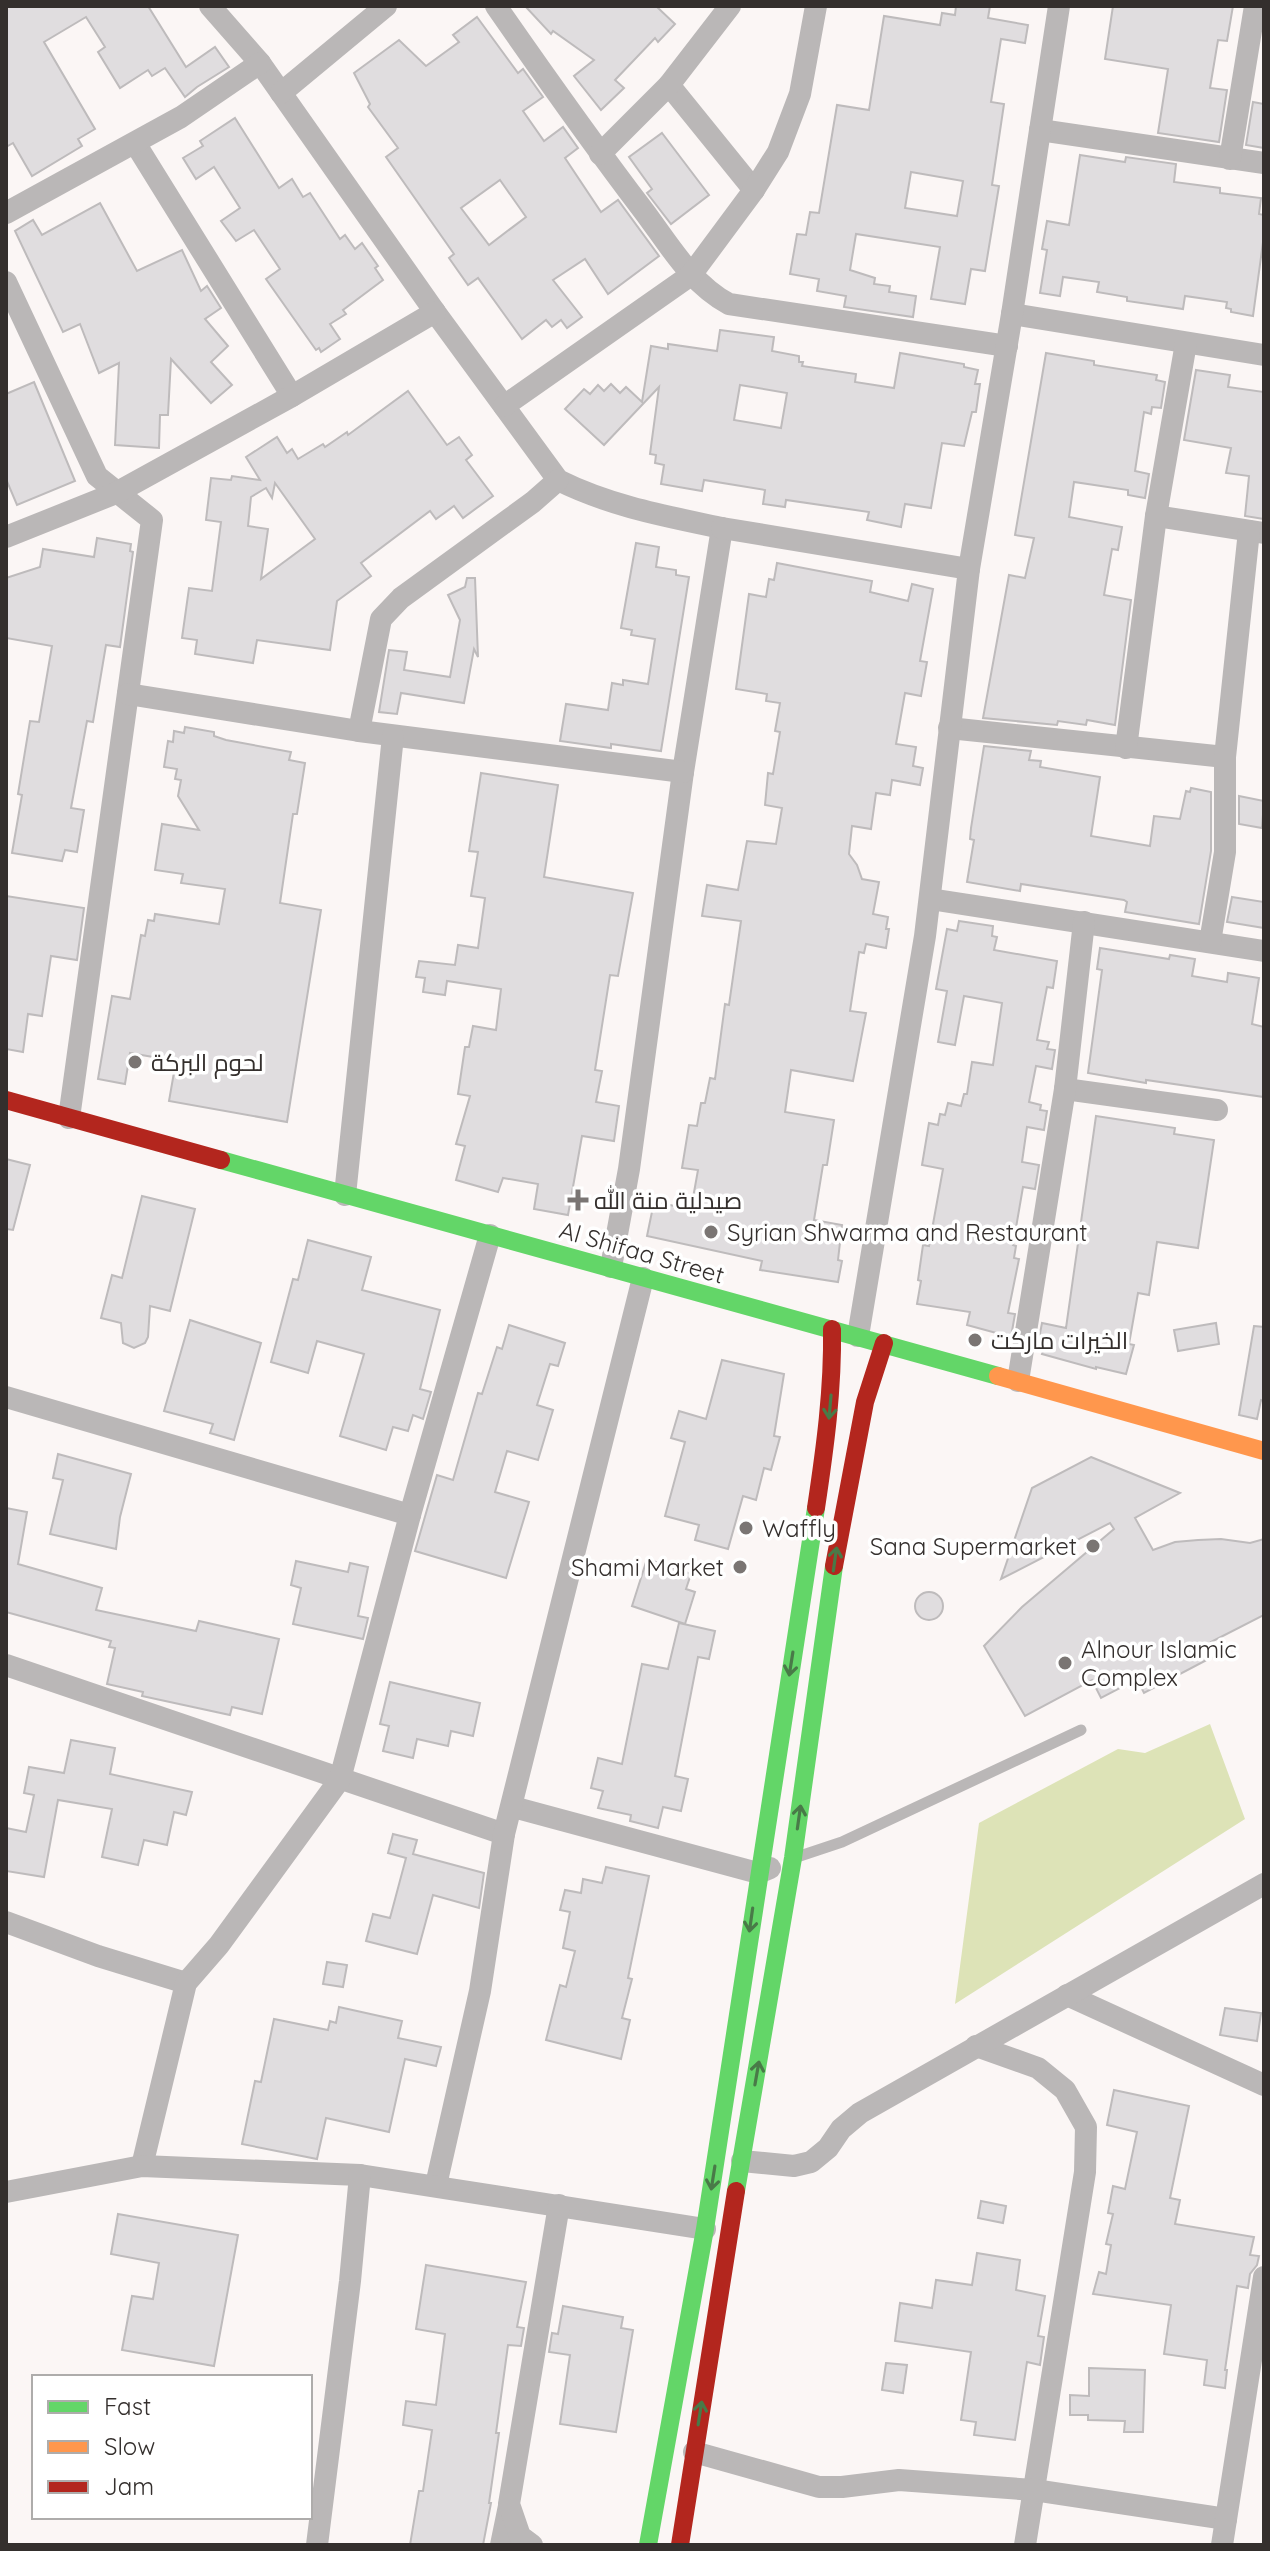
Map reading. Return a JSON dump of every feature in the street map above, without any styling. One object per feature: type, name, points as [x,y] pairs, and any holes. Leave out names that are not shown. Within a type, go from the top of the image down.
[{"type":"street","points":[[210,6],[260,63],[558,480],[626,508],[722,528],[969,569]]},
{"type":"street","points":[[281,93],[386,6]]},
{"type":"street","points":[[496,6],[600,154],[691,275],[710,294],[729,304],[1007,346]]},
{"type":"street","points":[[600,154],[669,85],[730,6]]},
{"type":"street","points":[[504,406],[691,275],[778,152],[800,94],[816,6]]},
{"type":"street","points":[[858,1336],[930,899],[969,569],[1059,6]]},
{"type":"street","points":[[1230,159],[1255,6]]},
{"type":"street","points":[[6,213],[181,117],[260,63]]},
{"type":"street","points":[[669,85],[754,190]]},
{"type":"street","points":[[1040,130],[1264,163]]},
{"type":"street","points":[[135,143],[292,396]]},
{"type":"street","points":[[6,282],[97,476],[152,520],[69,1118]]},
{"type":"street","points":[[6,537],[116,493],[292,396],[435,312]]},
{"type":"street","points":[[1012,314],[1264,355]]},
{"type":"street","points":[[1126,748],[1156,516],[1186,343]]},
{"type":"street","points":[[359,731],[381,619],[401,598],[533,502],[558,480]]},
{"type":"street","points":[[1156,516],[1256,532],[1225,757],[1225,852],[1210,942]]},
{"type":"street","points":[[611,1267],[629,1169],[683,772],[722,528]]},
{"type":"street","points":[[128,694],[393,736],[683,772]]},
{"type":"street","points":[[949,728],[1225,757]]},
{"type":"street","points":[[345,1195],[393,736]]},
{"type":"street","points":[[930,899],[1264,951]]},
{"type":"street","points":[[1018,1381],[1065,1089],[1084,922]]},
{"type":"street","points":[[1065,1089],[1217,1110]]},
{"type":"street","name":"Al Shifaa Street","points":[[6,1100],[1264,1451]]},
{"type":"street","points":[[142,2166],[186,1983],[219,1945],[340,1779],[410,1515],[490,1235]]},
{"type":"street","points":[[436,2185],[480,1991],[504,1834],[643,1278]]},
{"type":"street","points":[[648,2545],[705,2229],[829,1423],[833,1378],[832,1329]]},
{"type":"street","points":[[680,2545],[793,1858],[837,1547],[865,1402],[884,1343]]},
{"type":"street","points":[[6,1397],[410,1515]]},
{"type":"street","points":[[7,1668],[504,1834]]},
{"type":"street","points":[[513,1807],[758,1873],[793,1858]]},
{"type":"street","points":[[742,2161],[794,2166],[811,2162],[860,2113],[1264,1884]]},
{"type":"street","points":[[6,1922],[98,1956],[186,1983]]},
{"type":"street","points":[[1067,1995],[1264,2085]]},
{"type":"street","points":[[976,2046],[1038,2068],[1065,2090],[1086,2127],[1085,2172],[1025,2545]]},
{"type":"street","points":[[6,2192],[142,2166],[360,2175],[705,2229]]},
{"type":"street","points":[[317,2545],[360,2175]]},
{"type":"street","points":[[501,2545],[559,2205]]},
{"type":"street","points":[[1222,2545],[1264,2277]]},
{"type":"street","points":[[694,2452],[819,2487],[899,2480],[1034,2490],[1226,2519]]},
{"type":"street","points":[[509,2504],[520,2536],[532,2545]]},
{"type":"lane","points":[[793,1858],[842,1842],[1081,1730]]},
{"type":"green space","points":[[1210,1724],[1245,1819],[955,2004],[979,1823],[1118,1749],[1145,1753]]},
{"type":"building","points":[[6,6],[148,6],[186,67],[215,47],[229,67],[185,97],[165,68],[152,76],[148,70],[120,88],[98,52],[105,47],[86,17],[44,42],[95,129],[78,139],[82,146],[32,176],[13,143],[6,147]]},
{"type":"building","points":[[525,6],[656,6],[675,24],[658,42],[655,38],[615,80],[624,88],[601,110],[574,76],[594,60],[553,31],[551,34]]},
{"type":"building","points":[[956,6],[990,6],[988,18],[1028,25],[1025,43],[1001,39],[991,102],[1004,104],[992,185],[999,186],[985,271],[971,269],[965,304],[931,299],[940,247],[856,234],[850,270],[875,278],[874,284],[890,286],[889,292],[916,296],[913,317],[844,307],[846,296],[817,291],[819,279],[790,274],[797,234],[806,235],[810,212],[819,213],[837,105],[869,110],[884,16],[940,25],[942,13],[955,15]],"holes":[[[911,172],[963,181],[957,216],[905,208]]]},
{"type":"building","points":[[1113,6],[1233,6],[1227,41],[1218,40],[1210,88],[1227,90],[1219,142],[1158,133],[1168,69],[1105,59]]},
{"type":"building","points":[[477,17],[518,73],[523,69],[543,97],[523,111],[544,141],[563,127],[578,148],[565,158],[601,212],[618,200],[659,256],[608,294],[585,259],[553,280],[582,317],[567,328],[561,320],[552,327],[546,320],[522,339],[478,278],[468,285],[449,258],[454,254],[386,157],[398,148],[368,107],[370,104],[354,73],[399,40],[426,66],[459,42],[453,35]],"holes":[[[500,180],[526,217],[489,245],[461,208]]]},
{"type":"building","points":[[1253,102],[1264,104],[1264,148],[1246,145]]},
{"type":"building","points":[[235,118],[279,188],[292,179],[303,197],[310,193],[340,239],[345,235],[355,249],[362,243],[378,266],[375,268],[383,280],[343,310],[346,314],[330,324],[340,339],[321,352],[319,348],[316,350],[266,279],[280,269],[254,230],[236,241],[221,221],[240,208],[214,167],[196,179],[183,158],[203,146],[200,141]]},
{"type":"building","points":[[662,133],[709,195],[671,224],[647,193],[652,189],[629,157]]},
{"type":"building","points":[[1080,155],[1125,162],[1126,157],[1176,164],[1174,182],[1220,188],[1220,193],[1261,198],[1259,214],[1264,215],[1264,235],[1253,316],[1231,312],[1226,308],[1227,302],[1185,296],[1183,309],[1127,301],[1127,297],[1097,292],[1099,282],[1063,277],[1060,296],[1040,293],[1047,250],[1042,249],[1047,221],[1069,225]]},
{"type":"building","points":[[100,203],[137,271],[182,250],[201,291],[207,286],[221,308],[205,319],[228,346],[211,362],[232,385],[211,403],[171,359],[168,415],[160,415],[159,448],[115,445],[119,363],[99,373],[80,324],[63,332],[15,231],[33,220],[42,235]]},
{"type":"building","points":[[720,330],[774,337],[772,351],[799,356],[802,366],[856,374],[855,382],[894,388],[900,353],[964,364],[964,367],[978,370],[975,384],[980,384],[976,412],[972,412],[964,446],[942,443],[931,508],[905,504],[901,527],[867,520],[869,512],[786,500],[785,507],[763,504],[765,490],[704,480],[702,491],[661,484],[664,465],[655,463],[656,455],[650,454],[659,387],[604,445],[565,409],[584,389],[590,394],[598,385],[604,391],[611,384],[620,393],[626,387],[642,402],[651,346],[668,349],[668,344],[717,351]],"holes":[[[740,385],[787,393],[781,428],[734,420]]]},
{"type":"building","points":[[1046,353],[1094,361],[1094,365],[1157,375],[1156,380],[1165,382],[1161,408],[1152,407],[1151,414],[1144,412],[1135,471],[1149,474],[1145,498],[1128,495],[1128,490],[1074,482],[1069,517],[1122,527],[1118,550],[1112,549],[1104,595],[1131,600],[1115,725],[1087,720],[1086,725],[1058,721],[1057,725],[983,718],[1009,575],[1025,578],[1034,538],[1015,535]]},
{"type":"building","points":[[1196,370],[1230,375],[1228,387],[1264,392],[1264,519],[1245,516],[1249,476],[1226,473],[1231,448],[1184,440]]},
{"type":"building","points":[[34,382],[75,481],[17,505],[6,479],[6,394]]},
{"type":"building","points":[[408,391],[447,445],[459,437],[472,455],[466,460],[493,496],[463,518],[454,506],[436,519],[430,511],[361,563],[371,576],[337,601],[330,650],[257,640],[253,663],[195,654],[197,640],[182,638],[189,588],[212,591],[221,522],[206,520],[211,478],[231,480],[232,476],[260,480],[246,457],[277,437],[287,453],[292,449],[298,459],[323,444],[325,447],[347,432],[348,435]],"holes":[[[275,483],[315,539],[261,579],[268,529],[248,526],[251,497],[266,488],[272,498]]]},
{"type":"building","points":[[97,538],[131,544],[130,551],[133,552],[120,647],[106,645],[93,722],[87,721],[71,808],[84,810],[77,852],[65,850],[62,861],[12,853],[30,721],[39,722],[52,646],[6,638],[6,578],[40,567],[43,549],[94,557]]},
{"type":"building","points":[[636,543],[659,547],[656,567],[676,570],[676,575],[689,577],[661,751],[560,741],[566,704],[608,710],[612,683],[623,685],[623,680],[648,684],[655,639],[631,635],[632,630],[621,628]]},
{"type":"building","points":[[777,563],[872,581],[870,592],[908,601],[912,584],[933,589],[920,661],[927,662],[921,696],[905,693],[896,744],[916,747],[913,766],[923,768],[920,785],[892,780],[890,795],[876,793],[871,829],[852,826],[849,854],[862,879],[879,882],[873,914],[888,917],[886,929],[889,929],[886,948],[866,944],[864,953],[859,952],[850,1011],[866,1013],[853,1081],[791,1070],[785,1112],[834,1120],[814,1220],[842,1225],[838,1260],[842,1261],[838,1282],[760,1270],[762,1261],[647,1236],[654,1202],[691,1209],[698,1170],[682,1168],[689,1125],[697,1126],[710,1078],[715,1079],[725,1004],[729,1005],[741,921],[702,916],[707,885],[738,890],[747,841],[776,844],[782,808],[765,805],[768,773],[773,774],[780,732],[775,731],[780,703],[766,701],[767,694],[736,689],[749,594],[766,597],[769,579],[774,580]]},
{"type":"building","points":[[467,578],[475,578],[478,657],[474,649],[464,703],[401,693],[397,714],[379,712],[389,650],[407,652],[404,670],[450,677],[460,620],[448,595],[465,587]]},
{"type":"building","points":[[185,727],[214,732],[214,736],[226,740],[291,752],[289,760],[305,763],[297,814],[293,814],[280,903],[321,910],[287,1122],[169,1101],[176,1061],[130,1053],[125,1084],[98,1079],[112,996],[130,999],[141,935],[145,936],[148,920],[154,921],[155,914],[219,924],[225,889],[181,883],[183,874],[155,870],[162,824],[199,830],[178,796],[181,780],[175,779],[177,769],[164,767],[168,741],[173,742],[174,731],[184,733]]},
{"type":"building","points":[[984,746],[1031,751],[1029,760],[1041,761],[1040,767],[1100,777],[1091,836],[1150,846],[1154,816],[1180,819],[1186,791],[1190,792],[1191,788],[1211,792],[1211,851],[1199,924],[1125,912],[1127,902],[1124,900],[1021,884],[1020,891],[967,882],[974,840],[970,839],[971,828]]},
{"type":"building","points":[[481,773],[558,785],[544,877],[633,893],[618,976],[610,975],[595,1070],[602,1071],[596,1102],[619,1106],[614,1141],[582,1136],[568,1215],[534,1209],[538,1184],[503,1178],[498,1192],[456,1180],[465,1146],[456,1144],[470,1096],[458,1094],[465,1047],[469,1047],[473,1026],[496,1030],[501,989],[447,981],[445,995],[423,992],[425,978],[416,977],[419,961],[455,965],[458,945],[478,948],[485,898],[471,896],[478,852],[469,851]]},
{"type":"building","points":[[1239,796],[1264,801],[1262,828],[1239,824]]},
{"type":"building","points":[[6,896],[84,908],[77,960],[51,956],[42,1016],[28,1014],[23,1052],[6,1049]]},
{"type":"building","points":[[1232,897],[1264,902],[1264,928],[1227,922]]},
{"type":"building","points":[[959,921],[993,926],[992,936],[997,937],[994,950],[1057,961],[1053,988],[1047,987],[1037,1040],[1049,1042],[1047,1049],[1055,1050],[1052,1069],[1036,1066],[1029,1102],[1041,1105],[1040,1110],[1047,1111],[1044,1130],[1027,1127],[1022,1162],[1039,1165],[1035,1189],[1023,1187],[1013,1245],[1016,1246],[1014,1258],[1019,1259],[1008,1313],[1015,1314],[1011,1337],[967,1325],[970,1312],[917,1304],[923,1245],[929,1246],[943,1169],[922,1165],[929,1123],[938,1125],[940,1114],[945,1115],[948,1103],[961,1106],[964,1094],[967,1094],[972,1062],[993,1065],[1002,1003],[964,996],[955,1045],[938,1042],[947,991],[936,989],[947,929],[957,931]]},
{"type":"building","points":[[1100,948],[1169,959],[1170,955],[1195,959],[1192,976],[1227,982],[1228,973],[1259,978],[1252,1024],[1264,1027],[1264,1097],[1088,1073],[1102,970],[1097,969]]},
{"type":"building","points":[[1096,1116],[1175,1128],[1174,1134],[1214,1140],[1198,1248],[1157,1242],[1149,1295],[1138,1293],[1129,1344],[1134,1345],[1126,1374],[1042,1354],[1045,1346],[1038,1344],[1042,1323],[1066,1328]]},
{"type":"building","points":[[6,1159],[30,1165],[13,1230],[6,1229]]},
{"type":"building","points":[[142,1196],[195,1209],[170,1311],[150,1306],[148,1337],[145,1343],[134,1348],[123,1343],[121,1323],[101,1318],[112,1275],[122,1278]]},
{"type":"building","points":[[308,1240],[371,1257],[362,1290],[440,1310],[420,1389],[431,1392],[423,1419],[413,1415],[408,1431],[393,1427],[386,1450],[340,1436],[364,1354],[317,1341],[308,1373],[271,1362],[293,1279],[298,1280]]},
{"type":"building","points":[[190,1320],[261,1343],[234,1440],[210,1433],[213,1424],[164,1411]]},
{"type":"building","points":[[1216,1323],[1219,1344],[1178,1351],[1174,1330]]},
{"type":"building","points":[[509,1325],[565,1343],[558,1366],[550,1364],[537,1405],[553,1410],[538,1460],[507,1451],[495,1492],[529,1502],[506,1578],[415,1551],[437,1475],[453,1480],[478,1393],[482,1394],[497,1347],[502,1349]]},
{"type":"building","points":[[1254,1326],[1264,1327],[1264,1401],[1261,1400],[1257,1419],[1239,1415]]},
{"type":"building","points":[[722,1360],[784,1374],[774,1436],[780,1437],[771,1470],[764,1468],[756,1500],[743,1496],[728,1549],[695,1540],[699,1525],[665,1516],[685,1442],[671,1438],[679,1411],[706,1419]]},
{"type":"building","points":[[58,1454],[131,1474],[116,1549],[50,1534],[63,1480],[53,1478]]},
{"type":"building","points":[[1091,1457],[1180,1493],[1135,1518],[1153,1550],[1175,1542],[1221,1539],[1250,1543],[1264,1539],[1264,1615],[1211,1642],[1218,1654],[1144,1693],[1137,1679],[1101,1698],[1092,1680],[1025,1716],[984,1646],[1022,1607],[1114,1529],[1110,1523],[1001,1579],[1032,1488]]},
{"type":"building","points":[[6,1508],[27,1512],[18,1564],[102,1588],[96,1610],[196,1631],[199,1621],[279,1639],[262,1714],[232,1707],[230,1715],[142,1696],[143,1692],[107,1684],[115,1648],[109,1647],[111,1641],[6,1612]]},
{"type":"building","points":[[647,1559],[691,1574],[686,1589],[695,1592],[685,1624],[632,1606]]},
{"type":"building","points":[[296,1561],[348,1572],[350,1563],[368,1567],[358,1616],[368,1618],[363,1639],[293,1624],[301,1588],[291,1585]]},
{"type":"building","points":[[929,1592],[939,1596],[943,1606],[939,1616],[929,1620],[919,1616],[915,1606],[919,1596]]},
{"type":"building","points":[[679,1623],[715,1631],[709,1659],[698,1657],[675,1776],[688,1779],[681,1811],[663,1807],[658,1828],[630,1821],[631,1815],[598,1808],[603,1791],[591,1788],[598,1758],[622,1764],[642,1664],[668,1669]]},
{"type":"building","points":[[390,1682],[480,1703],[473,1736],[451,1731],[448,1746],[417,1739],[413,1758],[383,1751],[389,1726],[380,1724]]},
{"type":"building","points":[[71,1740],[115,1748],[110,1774],[192,1792],[186,1815],[174,1812],[167,1845],[144,1840],[138,1865],[102,1857],[112,1809],[58,1800],[44,1877],[6,1871],[6,1828],[26,1832],[34,1795],[24,1793],[29,1767],[64,1773]]},
{"type":"building","points":[[393,1834],[417,1840],[413,1854],[484,1873],[479,1908],[433,1895],[417,1954],[366,1941],[373,1914],[390,1918],[406,1858],[388,1853]]},
{"type":"building","points":[[606,1867],[649,1876],[628,1978],[632,1979],[622,2018],[630,2020],[621,2059],[546,2040],[560,1985],[566,1987],[575,1951],[563,1948],[570,1912],[560,1910],[565,1890],[581,1893],[583,1879],[602,1883]]},
{"type":"building","points":[[327,1962],[347,1965],[343,1987],[323,1984]]},
{"type":"building","points":[[339,2007],[402,2021],[398,2038],[441,2047],[436,2066],[405,2059],[389,2132],[326,2118],[317,2159],[242,2144],[255,2081],[261,2082],[274,2019],[328,2030],[330,2021],[336,2023]]},
{"type":"building","points":[[1225,2008],[1261,2013],[1257,2041],[1220,2035]]},
{"type":"building","points":[[1114,2090],[1189,2106],[1170,2198],[1180,2200],[1175,2224],[1254,2237],[1250,2255],[1259,2256],[1250,2274],[1248,2288],[1237,2286],[1225,2388],[1204,2385],[1207,2360],[1164,2354],[1171,2305],[1093,2294],[1099,2272],[1106,2274],[1111,2245],[1106,2244],[1113,2214],[1108,2213],[1113,2186],[1125,2189],[1137,2132],[1107,2125]]},
{"type":"building","points":[[981,2201],[1006,2206],[1003,2223],[978,2218]]},
{"type":"building","points":[[118,2214],[238,2235],[214,2366],[122,2350],[132,2296],[153,2299],[159,2263],[111,2254]]},
{"type":"building","points":[[977,2253],[1020,2260],[1016,2290],[1045,2296],[1038,2336],[1044,2337],[1040,2365],[1027,2362],[1015,2440],[974,2435],[976,2422],[961,2420],[971,2352],[895,2341],[900,2303],[932,2308],[936,2280],[972,2285]]},
{"type":"building","points":[[426,2265],[526,2282],[517,2327],[524,2328],[521,2346],[508,2345],[496,2433],[499,2433],[491,2503],[483,2545],[410,2545],[419,2491],[423,2491],[432,2430],[403,2425],[406,2401],[436,2405],[445,2334],[416,2329]]},
{"type":"building","points":[[563,2306],[623,2317],[621,2328],[633,2330],[616,2432],[560,2424],[570,2355],[549,2352],[552,2333],[558,2334]]},
{"type":"building","points":[[886,2363],[907,2365],[903,2393],[882,2390]]},
{"type":"building","points":[[1089,2368],[1145,2370],[1143,2432],[1124,2432],[1125,2421],[1088,2420],[1088,2415],[1070,2415],[1070,2395],[1089,2396]]},
{"type":"traffic: fast","points":[[221,1160],[998,1376]]},
{"type":"traffic: fast","points":[[648,2545],[705,2229],[816,1508]]},
{"type":"traffic: fast","points":[[736,2191],[793,1858],[834,1566]]},
{"type":"traffic: slow","points":[[998,1376],[1264,1451]]},
{"type":"traffic: jam","points":[[6,1100],[221,1160]]},
{"type":"traffic: jam","points":[[816,1508],[830,1397],[832,1329]]},
{"type":"traffic: jam","points":[[834,1566],[865,1402],[884,1343]]},
{"type":"traffic: jam","points":[[680,2545],[736,2191]]},
{"type":"place","name":"لحوم البركة","points":[[135,1062]]},
{"type":"place","name":"صيدلية منة الله","points":[[578,1200]]},
{"type":"place","name":"Syrian Shwarma and Restaurant","points":[[711,1232]]},
{"type":"place","name":"الخيرات ماركت","points":[[975,1340]]},
{"type":"place","name":"Waffly","points":[[746,1528]]},
{"type":"place","name":"Sana Supermarket","points":[[1093,1546]]},
{"type":"place","name":"Shami Market","points":[[740,1567]]},
{"type":"place","name":"Alnour Islamic Complex","points":[[1065,1663]]}]
